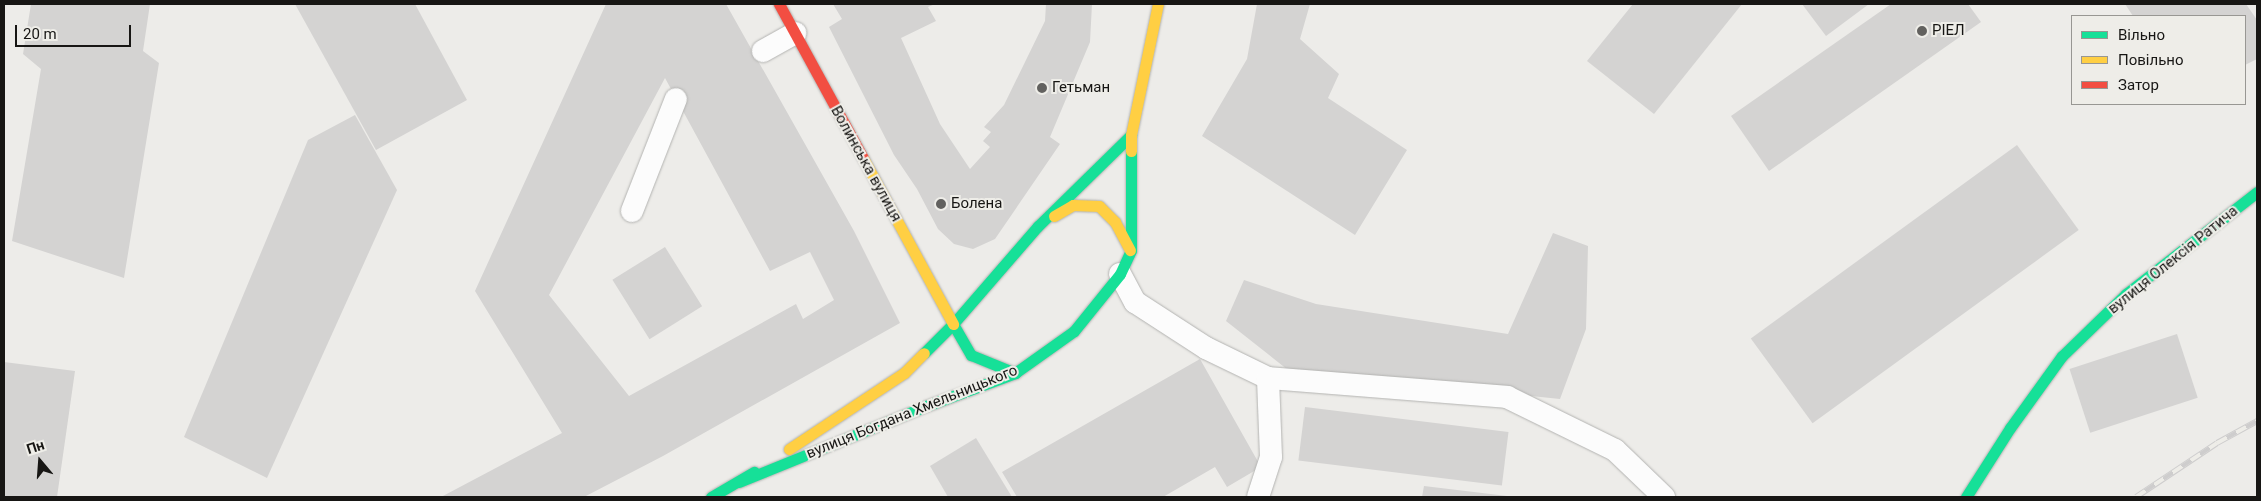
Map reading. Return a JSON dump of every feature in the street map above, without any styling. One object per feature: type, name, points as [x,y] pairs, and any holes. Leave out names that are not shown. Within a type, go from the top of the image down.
[{"type":"main road","name":"Волинська вулиця","points":[[778,4],[971,355],[1015,373]]},
{"type":"main road","name":"вулиця Богдана Хмельницького","points":[[739,482],[926,406],[1015,373],[1074,330],[1120,274],[1130,250],[1131,135],[1158,4]]},
{"type":"main road","name":"вулиця Богдана Хмельницького","points":[[711,497],[739,482],[904,373],[953,324],[1038,226],[1131,135]]},
{"type":"main road","name":"вулиця Олексія Ратича","points":[[1966,497],[2010,428],[2062,356],[2126,294],[2257,192]]},
{"type":"main road","points":[[1038,226],[1073,205],[1098,206],[1115,222],[1130,250]]},
{"type":"lane","points":[[763,51],[795,33]]},
{"type":"lane","points":[[632,211],[676,99]]},
{"type":"lane","points":[[1120,274],[1135,302],[1206,348],[1268,378],[1507,397],[1615,450],[1664,497]]},
{"type":"lane","points":[[1258,497],[1271,457],[1268,378]]},
{"type":"building","points":[[31,4],[150,4],[143,51],[159,63],[124,278],[12,241],[41,69],[23,54]]},
{"type":"building","points":[[295,4],[415,4],[467,100],[376,150]]},
{"type":"building","points":[[606,4],[726,4],[854,231],[900,323],[663,456],[584,497],[441,497],[562,433],[475,291]],"holes":[[[665,78],[770,271],[810,252],[834,300],[803,319],[796,304],[629,396],[549,295]]]},
{"type":"building","points":[[833,4],[935,4],[928,7],[936,21],[901,38],[940,124],[970,169],[990,147],[983,141],[991,132],[984,127],[1004,105],[1045,21],[1046,4],[1092,4],[1090,42],[1050,137],[1060,144],[995,239],[973,249],[954,244],[938,229],[917,189],[894,155],[829,27],[842,19]]},
{"type":"building","points":[[1257,4],[1310,4],[1300,39],[1339,74],[1328,98],[1407,150],[1355,235],[1202,136],[1247,59]]},
{"type":"building","points":[[1633,4],[1742,4],[1654,114],[1587,61]]},
{"type":"building","points":[[1802,4],[1869,4],[1826,36]]},
{"type":"building","points":[[1891,4],[1968,4],[1981,22],[1769,171],[1731,116]]},
{"type":"building","points":[[2125,4],[2246,4],[2257,20],[2257,59],[2246,64],[2246,15],[2132,15]]},
{"type":"building","points":[[355,115],[397,190],[267,478],[184,437],[308,140]]},
{"type":"building","points":[[2017,145],[2079,230],[1813,423],[1751,338]]},
{"type":"building","points":[[1553,233],[1588,246],[1586,329],[1560,399],[1288,370],[1226,321],[1244,280],[1316,304],[1508,334]]},
{"type":"building","points":[[665,247],[702,306],[650,339],[612,280]]},
{"type":"building","points":[[2177,334],[2198,398],[2090,433],[2070,369]]},
{"type":"building","points":[[1200,359],[1261,467],[1227,487],[1215,467],[1163,497],[1017,497],[1002,472]]},
{"type":"building","points":[[4,362],[75,371],[57,497],[4,497]]},
{"type":"building","points":[[1305,407],[1508,432],[1502,486],[1298,461]]},
{"type":"building","points":[[976,438],[1012,497],[948,497],[930,466]]},
{"type":"building","points":[[1424,486],[1507,496],[1507,497],[1422,497]]},
{"type":"railway","points":[[2136,497],[2217,443],[2257,421]]},
{"type":"traffic: fast","points":[[924,353],[953,324],[1038,226],[1131,135]]},
{"type":"traffic: fast","points":[[739,482],[926,406],[1015,373],[1074,331],[1120,274],[1131,250],[1131,151]]},
{"type":"traffic: fast","points":[[1966,497],[2010,428],[2062,356],[2126,294],[2257,192]]},
{"type":"traffic: fast","points":[[953,324],[971,355],[1015,373]]},
{"type":"traffic: fast","points":[[711,497],[754,472]]},
{"type":"traffic: slow","points":[[1131,151],[1131,135],[1158,4]]},
{"type":"traffic: slow","points":[[863,158],[953,324]]},
{"type":"traffic: slow","points":[[1054,216],[1073,205],[1099,206],[1115,222],[1130,250]]},
{"type":"traffic: slow","points":[[789,449],[904,373],[924,353]]},
{"type":"traffic: jam","points":[[779,4],[863,158]]},
{"type":"place","name":"РІЕЛ","points":[[1922,31]]},
{"type":"place","name":"Гетьман","points":[[1042,88]]},
{"type":"place","name":"Болена","points":[[941,204]]}]
